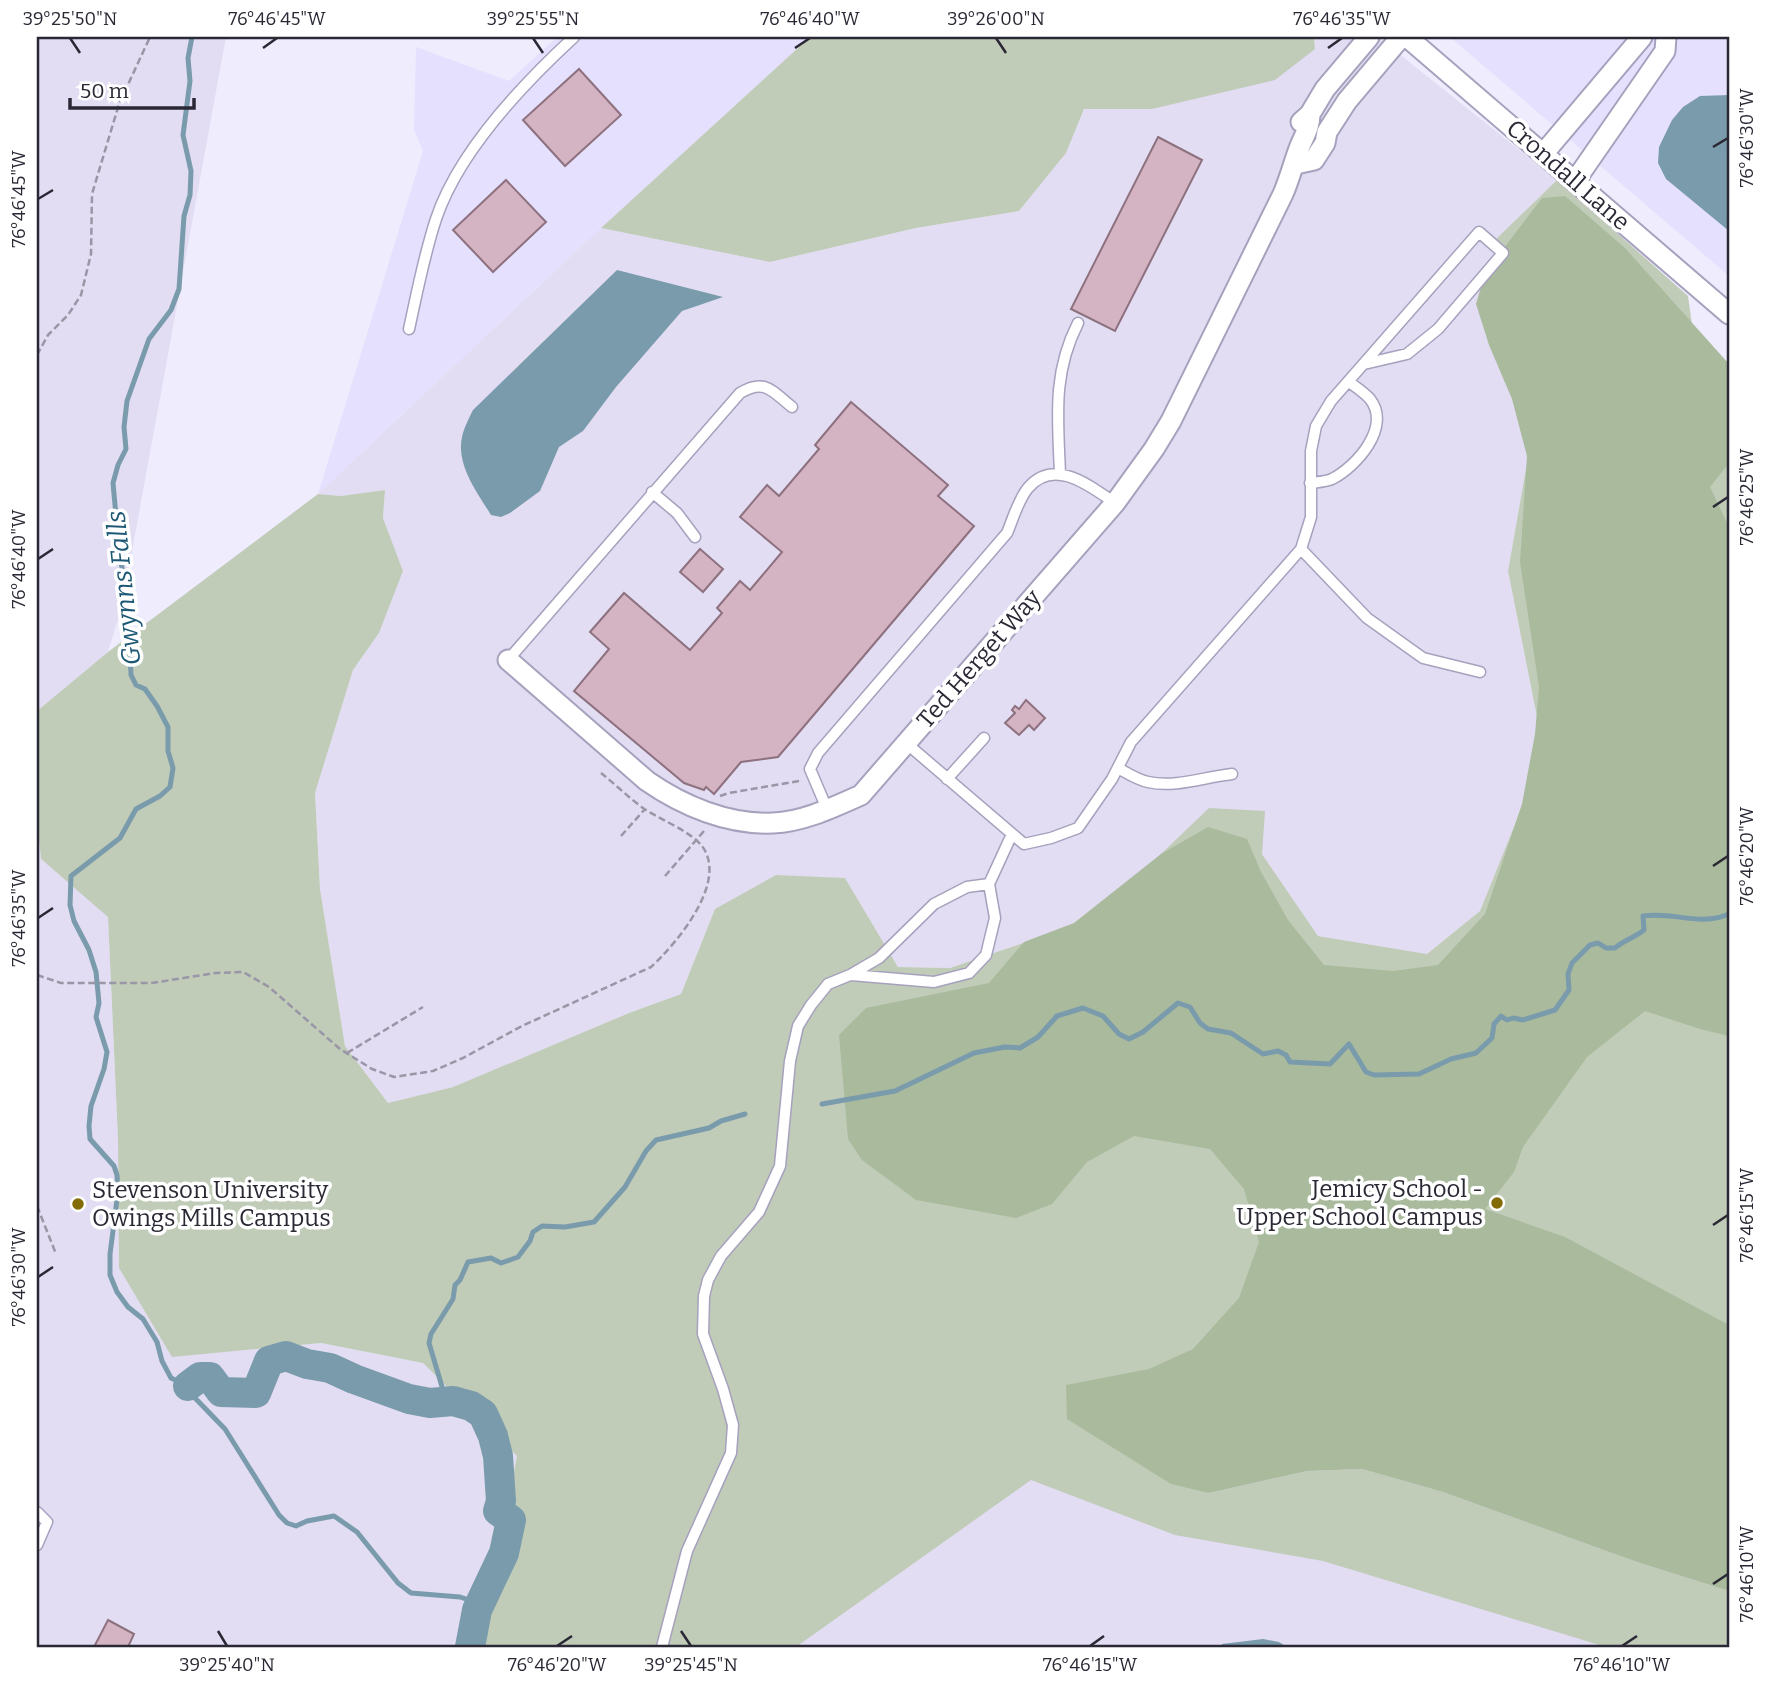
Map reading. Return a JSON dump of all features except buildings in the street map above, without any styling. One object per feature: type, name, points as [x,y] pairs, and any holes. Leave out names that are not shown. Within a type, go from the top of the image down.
[{"type":"street","points":[[1369,37],[1325,89],[1316,124],[1325,143],[1314,160],[1296,164],[1289,141],[1295,128],[1316,124],[1347,101],[1401,37]]},
{"type":"street","name":"Crondall Lane","points":[[1407,37],[1729,314]]},
{"type":"street","points":[[1543,154],[1642,37]]},
{"type":"street","points":[[1575,181],[1665,51],[1666,37]]},
{"type":"street","name":"Ted Herget Way","points":[[508,660],[647,781],[667,795],[694,808],[738,821],[775,823],[827,809],[861,795],[1115,503],[1154,449],[1171,421],[1296,164]]},
{"type":"lane","points":[[408,329],[436,219],[457,172],[511,100],[574,37]]},
{"type":"lane","points":[[906,743],[1024,844],[1078,828],[1100,798],[1131,742],[1301,549],[1311,517],[1311,451],[1316,426],[1331,401],[1479,232],[1503,253],[1438,329],[1407,354],[1364,364]]},
{"type":"lane","points":[[1060,474],[1057,402],[1059,373],[1066,345],[1078,323]]},
{"type":"lane","points":[[1310,483],[1328,481],[1345,471],[1364,450],[1376,430],[1377,413],[1371,400],[1349,382]]},
{"type":"lane","points":[[508,660],[740,393],[753,385],[766,386],[792,407]]},
{"type":"lane","points":[[827,809],[810,769],[818,752],[1007,533],[1026,490],[1035,481],[1060,474],[1080,479],[1115,503]]},
{"type":"lane","points":[[652,492],[677,513],[695,537]]},
{"type":"lane","points":[[1301,549],[1367,618],[1423,659],[1480,672]]},
{"type":"lane","points":[[947,779],[984,738]]},
{"type":"lane","points":[[1118,768],[1146,782],[1171,785],[1209,776],[1232,774]]},
{"type":"lane","points":[[850,975],[934,982],[969,973],[986,955],[995,918],[989,884],[1012,834]]},
{"type":"lane","points":[[662,1647],[687,1551],[731,1453],[733,1425],[703,1334],[704,1296],[708,1280],[721,1256],[759,1212],[780,1167],[789,1061],[798,1026],[828,984],[850,975],[878,958],[934,904],[968,887],[989,884]]},
{"type":"lane","points":[[37,1512],[47,1522],[37,1545]]},
{"type":"path","points":[[37,355],[48,335],[68,315],[81,295],[91,254],[92,194],[119,104],[150,37]]},
{"type":"path","points":[[37,975],[61,983],[165,981],[215,973],[243,972],[269,986],[347,1053],[372,1069],[394,1077],[433,1071],[522,1026],[651,967],[667,953],[701,901],[708,880],[708,857],[701,845],[645,809],[601,773]]},
{"type":"path","points":[[621,836],[645,809]]},
{"type":"path","points":[[347,1053],[423,1007]]},
{"type":"path","points":[[37,1206],[56,1254]]},
{"type":"shaded area","points":[[37,37],[226,37],[122,606],[108,652],[37,711]]},
{"type":"shaded area","points":[[557,37],[810,37],[601,228],[318,494],[423,151],[414,130],[416,47],[509,81]]},
{"type":"shaded area","points":[[1314,37],[1378,37],[1557,180],[1497,238],[1530,446],[1508,571],[1544,752],[1480,911],[1427,954],[1318,936],[1262,854],[1093,919],[950,968],[898,967],[845,878],[715,909],[681,994],[453,1087],[388,1103],[345,1046],[320,889],[315,793],[353,670],[379,633],[403,571],[383,518],[385,490],[341,496],[318,494],[601,228],[770,262],[916,228],[1019,211],[1066,153],[1084,109],[1152,109],[1315,49]]},
{"type":"shaded area","points":[[1450,37],[1729,37],[1729,276]]},
{"type":"shaded area","name":"Stevenson University Owings Mills Campus","points":[[37,817],[41,859],[108,916],[118,1139],[119,1268],[172,1356],[321,1343],[423,1363],[517,1456],[480,1647],[37,1647]]},
{"type":"shaded area","name":"Jemicy School - Upper School Campus","points":[[1729,895],[1729,1647],[796,1647],[1210,1352]]},
{"type":"green space","points":[[810,37],[1314,37],[1315,49],[1275,80],[1152,109],[1084,109],[1066,153],[1019,211],[916,228],[770,262],[601,228]]},
{"type":"green space","points":[[1557,180],[1688,296],[1697,361],[1729,463],[1729,1489],[1344,1324],[1209,1493],[1307,1471],[1362,1469],[1443,1492],[1637,1562],[1729,1591],[1729,1647],[1606,1647],[1323,1561],[1175,1535],[1031,1480],[796,1647],[480,1647],[517,1456],[423,1363],[321,1343],[172,1357],[119,1268],[118,1139],[108,917],[41,859],[37,817],[37,711],[108,652],[318,494],[341,496],[385,490],[383,518],[403,571],[379,633],[353,670],[315,793],[320,889],[345,1046],[388,1103],[453,1087],[681,994],[715,909],[776,875],[845,878],[898,967],[950,968],[1093,919],[1209,808],[1265,811],[1262,854],[1318,936],[1427,954],[1480,911],[1544,752],[1508,571],[1530,446],[1488,308],[1497,238]]},
{"type":"green space","points":[[1565,196],[1625,248],[1729,364],[1729,463],[1710,487],[1729,527],[1729,1036],[1645,1011],[1587,1057],[1523,1147],[1514,1172],[1485,1209],[1565,1237],[1729,1325],[1729,1591],[1637,1562],[1443,1492],[1362,1469],[1307,1471],[1209,1493],[1171,1484],[1067,1419],[1066,1385],[1149,1369],[1193,1349],[1239,1298],[1259,1242],[1244,1189],[1210,1149],[1134,1136],[1087,1162],[1052,1204],[1016,1218],[916,1200],[862,1160],[848,1139],[839,1035],[866,1008],[989,983],[1024,942],[1074,923],[1161,854],[1208,827],[1247,839],[1261,872],[1288,920],[1324,965],[1393,971],[1438,965],[1485,914],[1522,804],[1535,734],[1539,687],[1520,562],[1527,456],[1512,399],[1489,345],[1476,304],[1485,273],[1542,198]]},
{"type":"water","points":[[1729,95],[1729,231],[1666,179],[1658,163],[1659,147],[1672,120],[1683,107],[1700,96]]},
{"type":"water","points":[[617,270],[723,297],[682,311],[616,387],[583,431],[559,447],[540,491],[510,513],[501,517],[491,515],[474,488],[462,458],[462,437],[473,410]]},
{"type":"water","points":[[1263,1639],[1279,1642],[1287,1647],[1221,1647],[1222,1644]]},
{"type":"waterway","name":"Gwynns Falls","points":[[192,37],[183,135],[191,171],[190,195],[184,216],[179,289],[171,310],[149,339],[127,401],[124,427],[126,449],[113,483],[120,559],[127,589],[131,675],[136,685],[145,689],[168,727],[168,751],[173,768],[170,787],[160,796],[136,809],[120,838],[71,876],[70,905],[96,972],[99,1003],[96,1017],[107,1052],[91,1106],[89,1126],[90,1139],[114,1166],[117,1175],[118,1192],[110,1275],[117,1292],[128,1307],[143,1319],[157,1342],[162,1361],[171,1378],[188,1386],[195,1398],[225,1429],[279,1515],[287,1523],[296,1526],[334,1516],[357,1532],[398,1583],[411,1593],[460,1597],[472,1601],[477,1610]]},
{"type":"waterway","points":[[822,1104],[895,1091],[974,1053],[1005,1047],[1020,1048],[1038,1037],[1057,1016],[1083,1008],[1103,1016],[1119,1034],[1129,1039],[1143,1032],[1178,1003],[1190,1007],[1200,1023],[1208,1029],[1231,1033],[1263,1054],[1278,1051],[1286,1055],[1290,1062],[1330,1064],[1349,1044],[1366,1072],[1374,1075],[1419,1074],[1451,1059],[1476,1053],[1492,1038],[1494,1024],[1501,1016],[1507,1020],[1523,1020],[1555,1010],[1569,990],[1568,974],[1572,963],[1590,945],[1598,943],[1606,948],[1615,948],[1640,933],[1644,930],[1643,916],[1707,919],[1729,914]]},
{"type":"waterway","points":[[430,1403],[443,1390],[429,1343],[431,1334],[453,1299],[455,1285],[468,1262],[491,1258],[501,1263],[518,1257],[533,1232],[542,1226],[565,1227],[594,1222],[625,1187],[646,1151],[656,1140],[709,1128],[721,1121],[745,1114]]},
{"type":"waterway","name":"Gwynns Falls","points":[[188,1386],[200,1377],[210,1377],[221,1392],[256,1393],[269,1361],[286,1356],[307,1364],[330,1368],[409,1399],[430,1403],[453,1401],[471,1406],[483,1414],[498,1456],[501,1501],[498,1511],[511,1520],[504,1553],[477,1610],[470,1647]]},
{"type":"place","name":"Jemicy School - Upper School Campus","points":[[1497,1203]]},
{"type":"place","name":"Stevenson University Owings Mills Campus","points":[[78,1204]]}]
